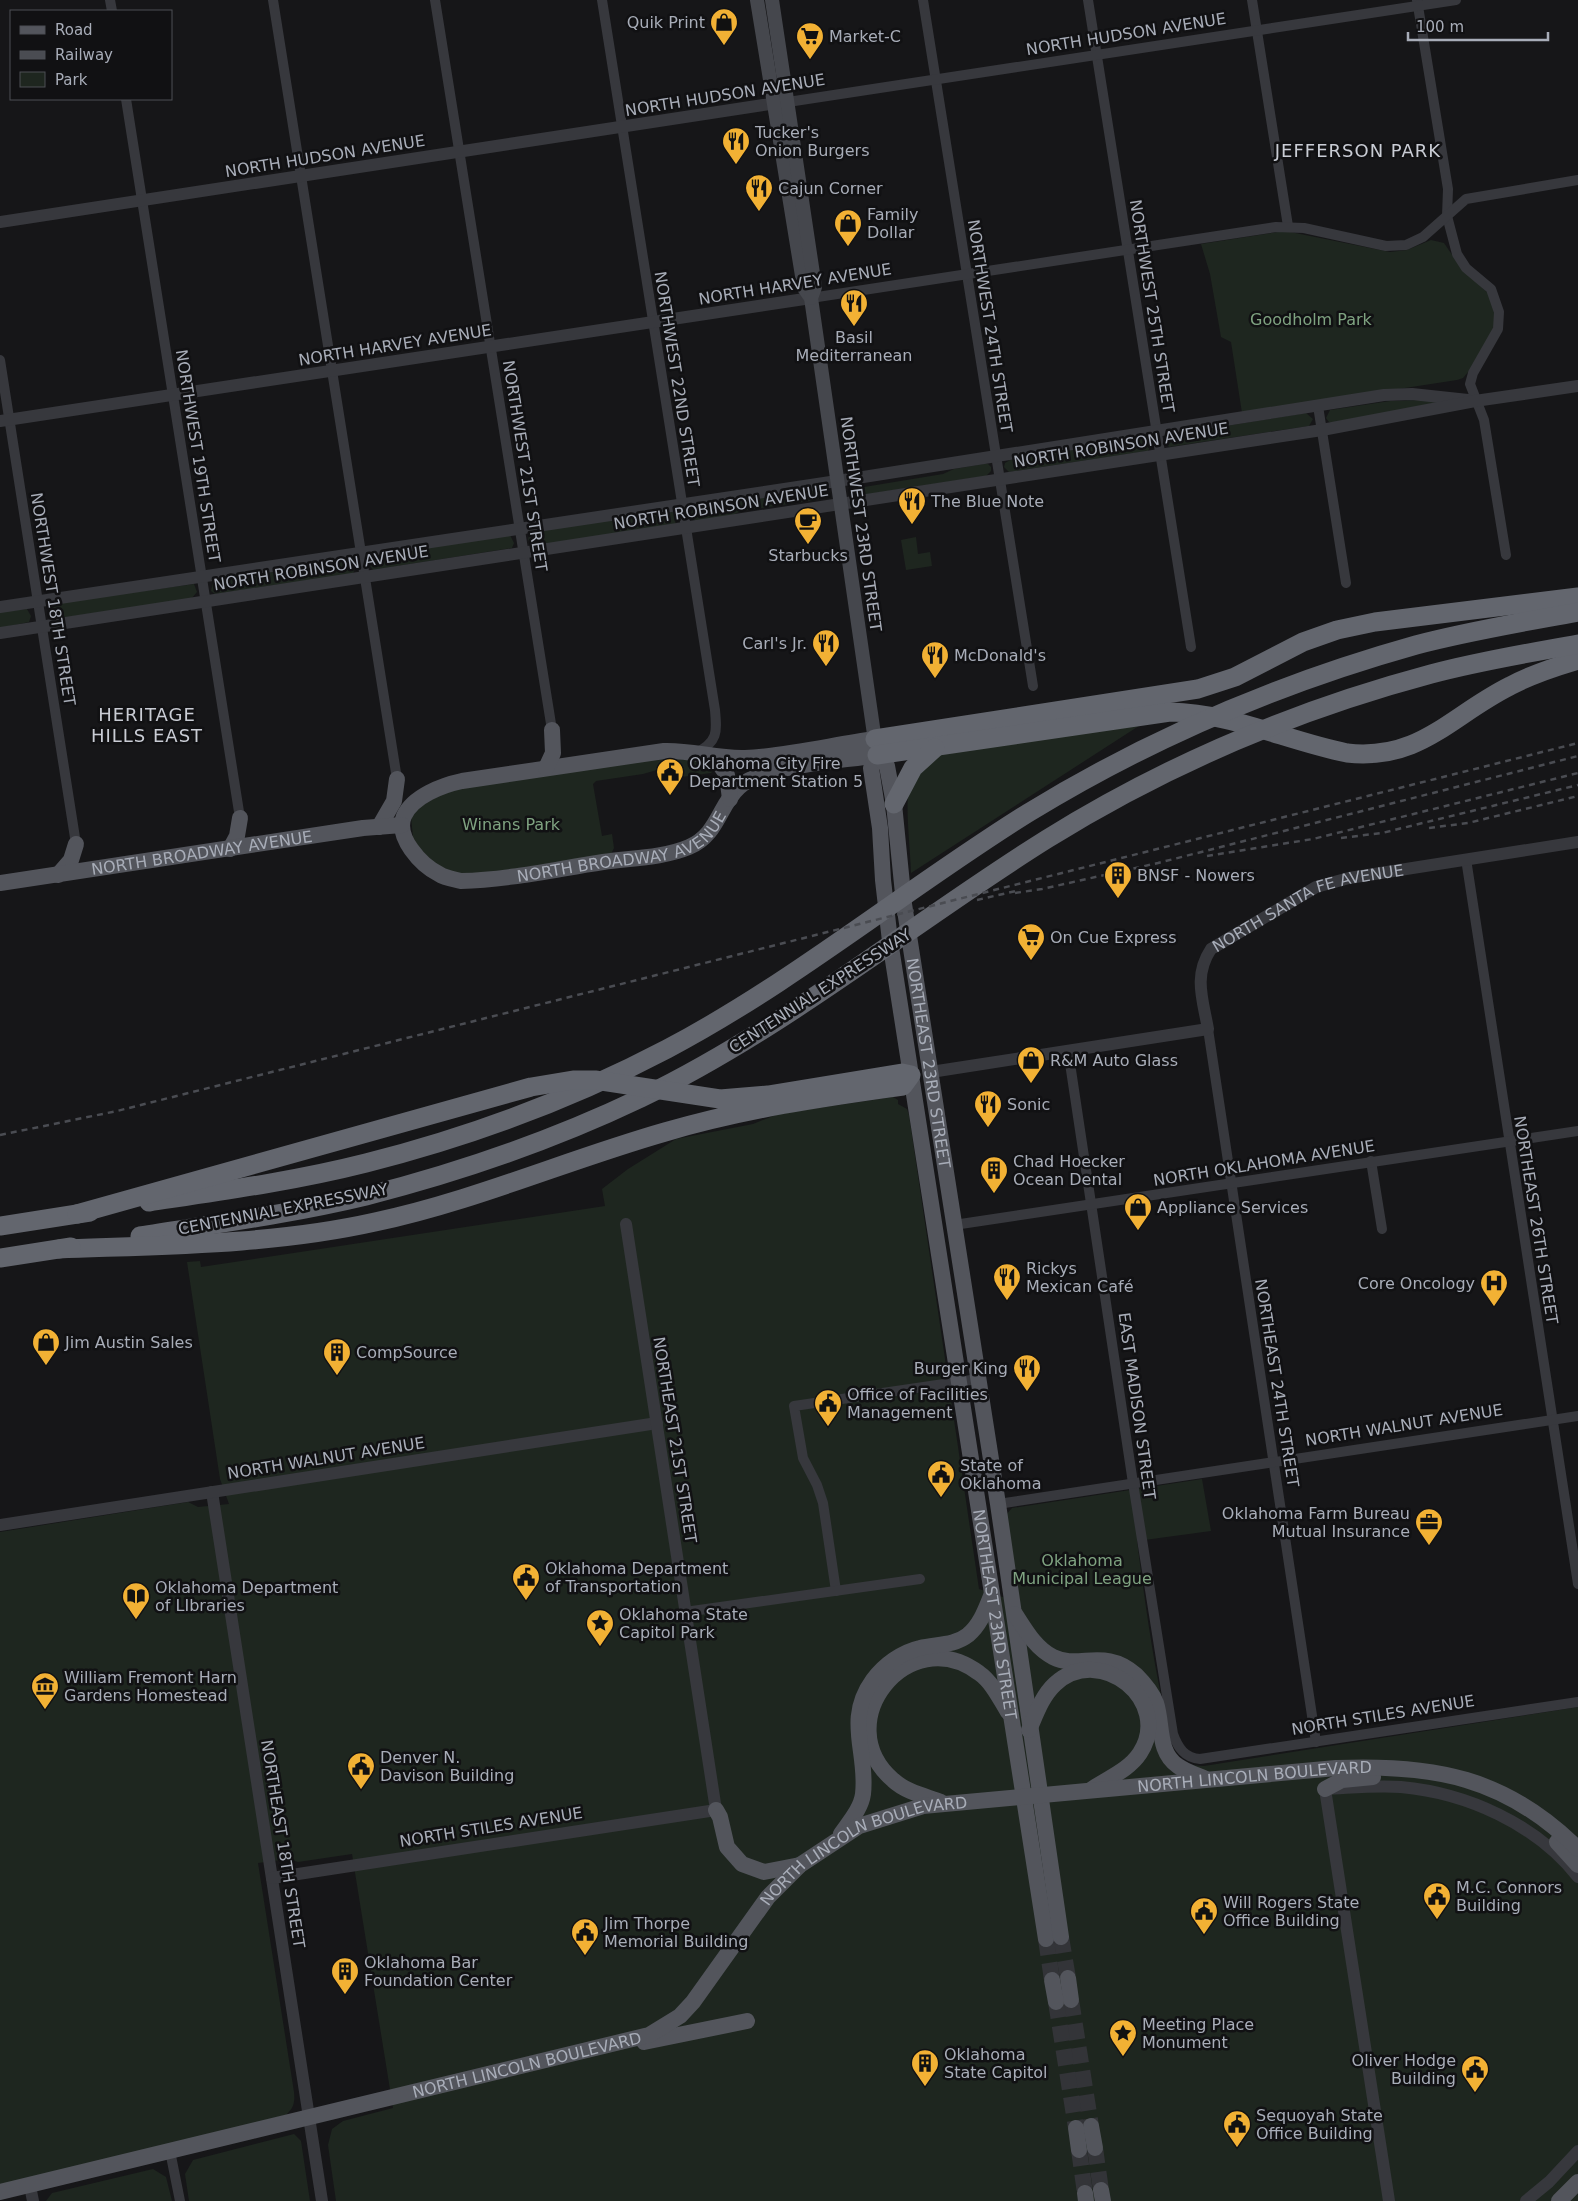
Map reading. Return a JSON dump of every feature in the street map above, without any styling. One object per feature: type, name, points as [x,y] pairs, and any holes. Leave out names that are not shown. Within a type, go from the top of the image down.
[{"type":"highway","points":[[876,747],[1198,689],[1235,677],[1303,642],[1357,625],[1578,597]]},
{"type":"highway","name":"CENTENNIAL EXPRESSWAY","points":[[0,1226],[288,1180],[366,1163],[414,1150],[507,1120],[584,1089],[667,1049],[752,1000],[1028,814],[1088,778],[1218,714],[1271,692],[1363,661],[1460,635],[1578,612]]},
{"type":"highway","name":"CENTENNIAL EXPRESSWAY","points":[[0,1258],[302,1209],[363,1196],[470,1166],[561,1133],[640,1098],[742,1043],[794,1011],[1047,839],[1162,774],[1221,747],[1300,715],[1372,691],[1432,673],[1578,644]]},
{"type":"highway","points":[[876,747],[935,748],[1147,715],[1186,712],[1239,722],[1346,753],[1364,755],[1386,753],[1421,742],[1509,686],[1542,671],[1578,660]]},
{"type":"highway","points":[[894,804],[913,768],[935,748]]},
{"type":"highway","points":[[59,1249],[188,1244],[333,1230],[418,1213],[665,1132],[763,1108],[903,1086],[911,1075],[902,1073],[768,1095],[720,1099],[595,1080],[573,1080],[531,1086],[78,1214]]},
{"type":"main road","name":"NORTHWEST 23RD STREET","points":[[758,0],[804,288],[811,298],[839,480],[876,747]]},
{"type":"main road","name":"NORTHWEST 23RD STREET","points":[[772,0],[815,286],[811,298]]},
{"type":"main road","points":[[546,768],[553,753],[552,730]]},
{"type":"main road","points":[[402,825],[404,816],[411,805],[446,784],[664,751],[695,753],[715,758],[745,758],[876,747]]},
{"type":"main road","name":"NORTH BROADWAY AVENUE","points":[[0,884],[230,848],[402,825],[412,852],[438,874],[461,881],[475,881],[675,851],[690,846],[705,836],[715,825],[738,787],[750,779],[766,773],[876,747]]},
{"type":"main road","name":"NORTHEAST 23RD STREET","points":[[876,747],[887,766],[894,804],[904,904],[998,1504],[1029,1730],[1054,1938],[1012,1718],[911,1075],[882,880],[880,828],[871,768],[876,747]]},
{"type":"main road","points":[[715,758],[727,775],[730,799]]},
{"type":"main road","points":[[379,827],[394,801],[397,780]]},
{"type":"main road","points":[[230,848],[237,836],[240,818]]},
{"type":"main road","points":[[58,875],[71,860],[76,844]]},
{"type":"main road","points":[[911,1075],[931,1072]]},
{"type":"main road","points":[[838,1838],[856,1812],[863,1796],[858,1726],[864,1695],[872,1681],[889,1664],[908,1652],[950,1643],[968,1636],[979,1623],[992,1594]]},
{"type":"main road","points":[[1012,1611],[1037,1645],[1054,1658],[1066,1661],[1100,1659],[1122,1666],[1134,1673],[1151,1693],[1156,1703],[1163,1742],[1168,1755],[1179,1767],[1208,1780]]},
{"type":"main road","points":[[941,1802],[902,1787],[885,1772],[876,1758],[870,1743],[869,1721],[871,1710],[882,1687],[901,1668],[914,1662],[938,1658],[953,1660],[981,1674],[1012,1718]]},
{"type":"main road","points":[[1029,1730],[1046,1694],[1066,1676],[1088,1670],[1103,1671],[1118,1676],[1130,1685],[1138,1695],[1146,1713],[1147,1733],[1142,1748],[1126,1767],[1091,1789]]},
{"type":"main road","name":"NORTH LINCOLN BOULEVARD","points":[[0,2192],[32,2193],[170,2151],[309,2119],[649,2035],[680,2016],[693,2002],[768,1897],[800,1864],[859,1826],[892,1814],[941,1802],[1336,1768],[1382,1766],[1418,1769],[1450,1775],[1480,1785],[1513,1800],[1537,1814],[1578,1849]]},
{"type":"main road","points":[[1325,1789],[1342,1780],[1361,1777],[1418,1779],[1450,1775]]},
{"type":"main road","points":[[716,1810],[720,1817],[727,1847],[742,1864],[764,1872],[800,1864]]},
{"type":"main road","points":[[1537,1814],[1549,1832],[1578,1865]]},
{"type":"main road","points":[[1060,1979],[1064,2001]]},
{"type":"main road","points":[[600,2046],[648,2042],[747,2021]]},
{"type":"main road","points":[[1084,2127],[1087,2149]]},
{"type":"main road","points":[[1559,2201],[1578,2182]]},
{"type":"street","points":[[273,0],[397,780]]},
{"type":"street","name":"NORTHWEST 21ST STREET","points":[[435,0],[552,730]]},
{"type":"street","name":"NORTHWEST 22ND STREET","points":[[602,0],[715,710],[717,730],[714,737],[710,744],[695,753]]},
{"type":"street","name":"NORTHWEST 24TH STREET","points":[[922,0],[1032,686]]},
{"type":"street","name":"NORTHWEST 25TH STREET","points":[[1088,0],[1191,647]]},
{"type":"street","points":[[1252,0],[1288,226]]},
{"type":"street","name":"NORTH HUDSON AVENUE","points":[[0,222],[1096,55],[1418,3],[1456,0]]},
{"type":"street","points":[[1418,3],[1448,189],[1447,216],[1457,254],[1466,268],[1491,289],[1499,312],[1498,329],[1472,376],[1470,384],[1484,420],[1506,555]]},
{"type":"street","name":"NORTHWEST 19TH STREET","points":[[126,100],[240,818]]},
{"type":"street","name":"NORTH HARVEY AVENUE","points":[[5,421],[1288,226],[1386,246],[1401,246],[1423,237],[1463,201],[1472,196],[1578,180]]},
{"type":"street","name":"NORTHWEST 18TH STREET","points":[[0,360],[5,421],[39,601],[76,844]]},
{"type":"street","name":"NORTH ROBINSON AVENUE","points":[[0,633],[1322,430],[1476,401],[1578,386]]},
{"type":"street","name":"NORTH ROBINSON AVENUE","points":[[0,607],[1394,394],[1442,396],[1476,401]]},
{"type":"street","points":[[1318,406],[1346,583]]},
{"type":"street","name":"NORTH SANTA FE AVENUE","points":[[1208,1029],[1200,974],[1207,956],[1217,944],[1324,884],[1578,842]]},
{"type":"street","name":"NORTHEAST 26TH STREET","points":[[1466,859],[1578,1584]]},
{"type":"street","points":[[931,1072],[1208,1029]]},
{"type":"street","name":"NORTHEAST 24TH STREET","points":[[1208,1029],[1316,1742]]},
{"type":"street","name":"EAST MADISON STREET","points":[[1068,1050],[1133,1484],[1173,1734],[1181,1750],[1193,1758]]},
{"type":"street","name":"NORTH OKLAHOMA AVENUE","points":[[954,1225],[1578,1131]]},
{"type":"street","points":[[1371,1161],[1382,1229]]},
{"type":"street","name":"NORTHEAST 21ST STREET","points":[[626,1224],[716,1810]]},
{"type":"street","points":[[836,1591],[823,1503],[803,1458],[794,1406],[978,1379]]},
{"type":"street","name":"NORTH WALNUT AVENUE","points":[[998,1504],[1578,1416]]},
{"type":"street","name":"NORTH WALNUT AVENUE","points":[[0,1525],[657,1423]]},
{"type":"street","name":"NORTHEAST 18TH STREET","points":[[212,1492],[322,2201]]},
{"type":"street","points":[[685,1612],[920,1579]]},
{"type":"street","name":"NORTH STILES AVENUE","points":[[1193,1758],[1316,1742],[1578,1702]]},
{"type":"street","points":[[1389,2201],[1325,1789],[1400,1787],[1435,1792],[1474,1803],[1524,1830],[1558,1856],[1578,1877]]},
{"type":"street","name":"NORTH STILES AVENUE","points":[[272,1878],[716,1810]]},
{"type":"street","points":[[1526,2201],[1549,2182],[1578,2150]]},
{"type":"street","points":[[170,2151],[180,2201]]},
{"type":"green space","name":"Goodholm Park","points":[[1285,231],[1390,252],[1407,250],[1431,240],[1444,243],[1461,268],[1490,295],[1493,301],[1495,325],[1474,365],[1463,378],[1457,380],[1242,413],[1231,342],[1221,337],[1210,274],[1201,244]]},
{"type":"green space","points":[[1425,400],[1440,402],[1334,423],[1329,422],[1326,418],[1330,410],[1390,401]]},
{"type":"green space","points":[[1306,413],[1313,419],[1309,426],[1169,447],[1166,442],[1170,435]]},
{"type":"green space","points":[[1145,438],[1149,439],[1152,443],[1148,451],[1009,472],[1004,467],[1005,463],[1010,460]]},
{"type":"green space","points":[[988,464],[991,467],[991,471],[986,476],[862,495],[859,491],[864,487],[943,474],[954,469]]},
{"type":"green space","points":[[821,488],[826,489],[827,494],[816,500],[741,511],[727,518],[696,522],[691,515],[692,510],[697,506]]},
{"type":"green space","points":[[671,510],[677,515],[675,524],[534,546],[528,540],[530,532]]},
{"type":"green space","points":[[510,535],[514,543],[512,548],[373,570],[370,566],[373,556]]},
{"type":"green space","points":[[916,537],[918,554],[930,552],[932,566],[906,570],[901,540]]},
{"type":"green space","points":[[351,559],[355,567],[353,574],[215,594],[211,591],[213,581]]},
{"type":"green space","points":[[194,584],[197,592],[191,599],[54,619],[50,614],[51,606],[56,603]]},
{"type":"green space","points":[[27,609],[31,616],[29,622],[0,628],[0,612]]},
{"type":"green space","points":[[1145,722],[911,873],[908,793],[915,777],[939,755]]},
{"type":"green space","name":"Winans Park","points":[[653,757],[690,757],[711,765],[714,770],[711,773],[681,777],[678,767],[671,766],[643,774],[596,781],[593,784],[602,836],[612,834],[614,848],[611,854],[466,876],[437,866],[420,849],[413,837],[411,817],[420,807],[447,791]]},
{"type":"green space","name":"Oklahoma State Capitol Park","points":[[893,1097],[898,1100],[898,1104],[907,1109],[909,1115],[979,1589],[1020,1603],[1006,1515],[1012,1508],[1202,1479],[1211,1531],[1137,1541],[1151,1641],[1168,1733],[1175,1752],[1184,1761],[1204,1766],[1578,1707],[1578,2201],[336,2201],[328,2145],[332,2129],[343,2121],[393,2108],[352,1854],[298,1862],[288,1859],[258,1863],[294,2092],[293,2105],[286,2115],[0,2187],[0,1532],[188,1502],[198,1507],[229,1504],[220,1479],[187,1262],[200,1261],[201,1267],[605,1206],[602,1189],[628,1169],[676,1139],[753,1124],[778,1114]]},
{"type":"green space","points":[[294,2134],[301,2141],[310,2201],[189,2201],[185,2174],[193,2160]]},
{"type":"green space","points":[[153,2169],[166,2177],[172,2201],[46,2201],[52,2193]]},
{"type":"tunnel","points":[[1061,1937],[1068,1978]]},
{"type":"tunnel","points":[[1046,1939],[1052,1980]]},
{"type":"tunnel","points":[[1071,2000],[1091,2126]]},
{"type":"tunnel","points":[[1056,2002],[1076,2128]]},
{"type":"tunnel","points":[[1095,2148],[1101,2190]]},
{"type":"tunnel","points":[[1079,2150],[1085,2193]]},
{"type":"railway","points":[[0,1135],[117,1111],[1578,743]]},
{"type":"railway","points":[[1015,893],[1042,889],[1158,863],[1578,756]]},
{"type":"railway","points":[[1207,856],[1313,839],[1578,773]]},
{"type":"railway","points":[[1341,838],[1382,833],[1578,785]]},
{"type":"railway","points":[[1429,828],[1468,823],[1578,796]]},
{"type":"railway","points":[[977,900],[1020,890]]},
{"type":"place","name":"Quik Print","points":[[724,46]]},
{"type":"place","name":"Market-C","points":[[810,60]]},
{"type":"place","name":"Tucker's Onion Burgers","points":[[736,165]]},
{"type":"place","name":"Cajun Corner","points":[[759,212]]},
{"type":"place","name":"Family Dollar","points":[[848,247]]},
{"type":"place","name":"Basil Mediterranean","points":[[854,327]]},
{"type":"place","name":"The Blue Note","points":[[912,525]]},
{"type":"place","name":"Starbucks","points":[[808,545]]},
{"type":"place","name":"Carl's Jr.","points":[[826,667]]},
{"type":"place","name":"McDonald's","points":[[935,679]]},
{"type":"place","name":"Oklahoma City Fire Department Station 5","points":[[670,796]]},
{"type":"place","name":"BNSF - Nowers","points":[[1118,899]]},
{"type":"place","name":"On Cue Express","points":[[1031,961]]},
{"type":"place","name":"R&M Auto Glass","points":[[1031,1084]]},
{"type":"place","name":"Sonic","points":[[988,1128]]},
{"type":"place","name":"Chad Hoecker Ocean Dental","points":[[994,1194]]},
{"type":"place","name":"Appliance Services","points":[[1138,1231]]},
{"type":"place","name":"Rickys Mexican Café","points":[[1007,1301]]},
{"type":"place","name":"Core Oncology","points":[[1494,1307]]},
{"type":"place","name":"Jim Austin Sales","points":[[46,1366]]},
{"type":"place","name":"CompSource","points":[[337,1376]]},
{"type":"place","name":"Burger King","points":[[1027,1392]]},
{"type":"place","name":"Office of Facilities Management","points":[[828,1427]]},
{"type":"place","name":"State of Oklahoma","points":[[941,1498]]},
{"type":"place","name":"Oklahoma Farm Bureau Mutual Insurance","points":[[1429,1546]]},
{"type":"place","name":"Oklahoma Department of Transportation","points":[[526,1601]]},
{"type":"place","name":"Oklahoma Department of LIbraries","points":[[136,1620]]},
{"type":"place","name":"Oklahoma State Capitol Park","points":[[600,1647]]},
{"type":"place","name":"William Fremont Harn Gardens Homestead","points":[[45,1710]]},
{"type":"place","name":"Denver N. Davison Building","points":[[361,1790]]},
{"type":"place","name":"M.C. Connors Building","points":[[1437,1920]]},
{"type":"place","name":"Will Rogers State Office Building","points":[[1204,1935]]},
{"type":"place","name":"Jim Thorpe Memorial Building","points":[[585,1956]]},
{"type":"place","name":"Oklahoma Bar Foundation Center","points":[[345,1995]]},
{"type":"place","name":"Meeting Place Monument","points":[[1123,2057]]},
{"type":"place","name":"Oklahoma State Capitol","points":[[925,2087]]},
{"type":"place","name":"Oliver Hodge Building","points":[[1475,2093]]},
{"type":"place","name":"Sequoyah State Office Building","points":[[1237,2148]]},
{"type":"district","name":"JEFFERSON PARK","points":[[1358,150]]},
{"type":"district","name":"HERITAGE HILLS EAST","points":[[147,724]]},
{"type":"park label","name":"Oklahoma Municipal League","points":[[1082,1569]]}]
